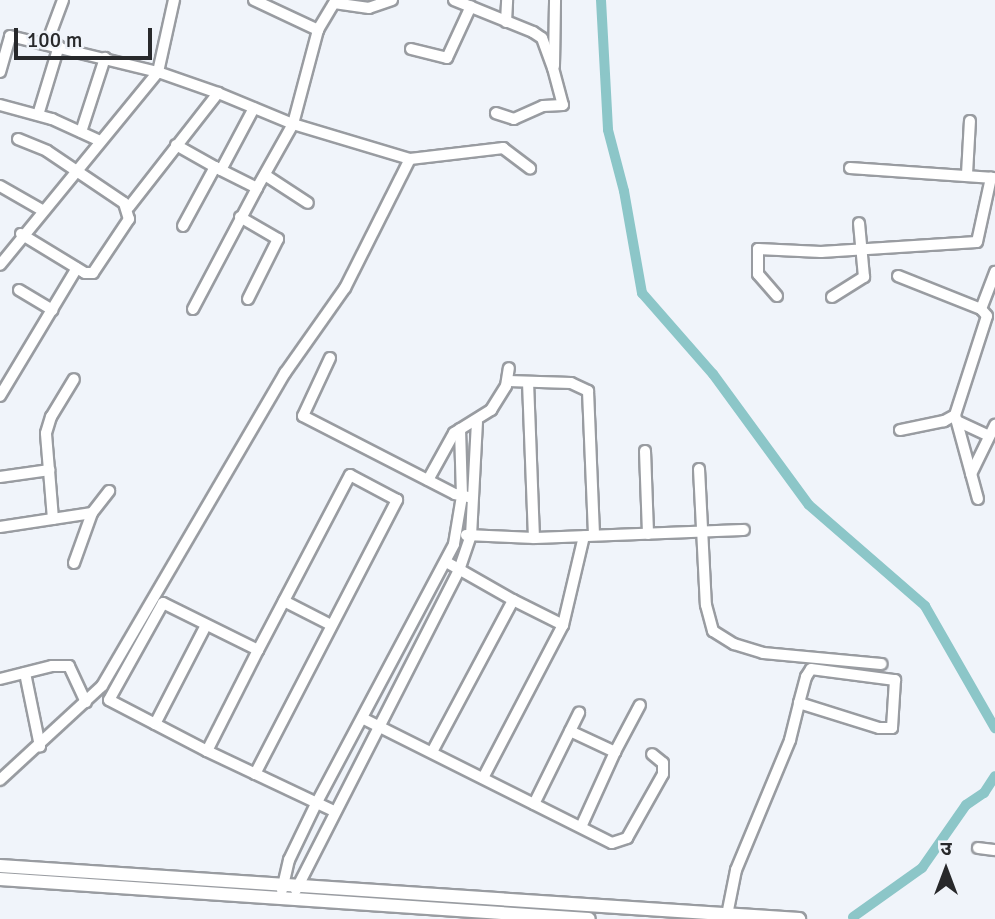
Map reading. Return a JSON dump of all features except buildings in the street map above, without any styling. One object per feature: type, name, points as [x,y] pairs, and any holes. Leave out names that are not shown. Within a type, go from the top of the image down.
[{"type":"main road","points":[[0,866],[296,892],[799,919]]},
{"type":"main road","points":[[0,879],[282,891]]},
{"type":"main road","points":[[296,892],[589,919]]},
{"type":"street","points":[[47,43],[63,0]]},
{"type":"street","points":[[0,265],[41,210],[144,94],[158,72],[174,0]]},
{"type":"street","points":[[254,0],[318,30]]},
{"type":"street","points":[[193,309],[240,217],[293,124],[318,30],[334,3],[369,8],[392,0]]},
{"type":"street","points":[[506,22],[508,0]]},
{"type":"street","points":[[553,68],[555,0]]},
{"type":"street","points":[[411,50],[447,58],[463,2],[542,38],[563,105],[543,106],[514,119],[496,113]]},
{"type":"street","points":[[0,72],[5,36],[47,43],[158,72],[293,124],[410,159],[494,147],[513,154],[530,168]]},
{"type":"street","points":[[38,115],[59,46]]},
{"type":"street","points":[[81,132],[105,58]]},
{"type":"street","points":[[21,234],[77,268],[93,273],[128,225],[129,207],[218,93]]},
{"type":"street","points":[[0,105],[38,115],[100,141]]},
{"type":"street","points":[[183,226],[254,108]]},
{"type":"street","points":[[967,174],[970,121]]},
{"type":"street","points":[[18,139],[76,169],[129,207]]},
{"type":"street","points":[[176,145],[257,188]]},
{"type":"street","points":[[0,780],[40,746],[102,686],[285,373],[345,288],[410,159]]},
{"type":"street","points":[[777,296],[758,274],[758,249],[863,249],[976,242],[993,178],[967,174],[850,168]]},
{"type":"street","points":[[265,175],[308,202]]},
{"type":"street","points":[[0,186],[41,210]]},
{"type":"street","points":[[240,217],[278,239],[248,299]]},
{"type":"street","points":[[832,297],[864,277],[859,223]]},
{"type":"street","points":[[0,396],[77,268]]},
{"type":"street","points":[[978,499],[956,418],[986,325],[981,309],[995,272]]},
{"type":"street","points":[[898,276],[981,309]]},
{"type":"street","points":[[19,290],[52,310]]},
{"type":"street","points":[[330,358],[303,416],[428,481],[462,496],[475,498]]},
{"type":"street","points":[[428,481],[448,439],[460,429],[477,422],[491,410],[508,381],[509,368]]},
{"type":"street","points":[[53,519],[46,442],[51,416],[74,379]]},
{"type":"street","points":[[483,778],[563,625],[589,536],[588,391],[571,383],[508,381]]},
{"type":"street","points":[[528,382],[534,538]]},
{"type":"street","points":[[900,430],[956,418],[989,436]]},
{"type":"street","points":[[296,892],[334,811],[458,570],[471,536],[477,422]]},
{"type":"street","points":[[971,474],[995,425]]},
{"type":"street","points":[[282,891],[289,860],[316,804],[364,719],[446,562],[458,533],[462,496],[460,429]]},
{"type":"street","points":[[645,451],[648,534]]},
{"type":"street","points":[[699,469],[709,624],[723,638],[788,657],[881,664]]},
{"type":"street","points":[[0,477],[50,470]]},
{"type":"street","points":[[207,751],[350,475],[397,500],[255,774]]},
{"type":"street","points":[[74,563],[92,513],[109,491]]},
{"type":"street","points":[[0,527],[92,513]]},
{"type":"street","points":[[458,533],[471,536],[534,538],[744,530]]},
{"type":"street","points":[[446,562],[563,625]]},
{"type":"street","points":[[432,752],[513,600]]},
{"type":"street","points":[[284,601],[331,625]]},
{"type":"street","points":[[258,650],[163,603],[109,700],[207,751],[334,811]]},
{"type":"street","points":[[155,724],[206,625]]},
{"type":"street","points":[[0,680],[69,666],[86,702]]},
{"type":"street","points":[[727,915],[736,870],[790,740],[799,703],[806,677],[819,667],[895,680],[892,728],[879,728],[799,703]]},
{"type":"street","points":[[25,673],[40,746]]},
{"type":"street","points":[[581,827],[640,705]]},
{"type":"street","points":[[534,804],[579,713]]},
{"type":"street","points":[[364,719],[612,842],[627,838],[663,774],[663,764],[652,754]]},
{"type":"street","points":[[570,731],[615,752]]},
{"type":"street","points":[[978,848],[995,850]]},
{"type":"waterway","points":[[601,0],[608,130],[624,191],[642,293],[713,374],[809,505],[925,606],[995,728]]},
{"type":"waterway","points":[[853,917],[922,868],[966,805],[984,793],[995,776]]}]
